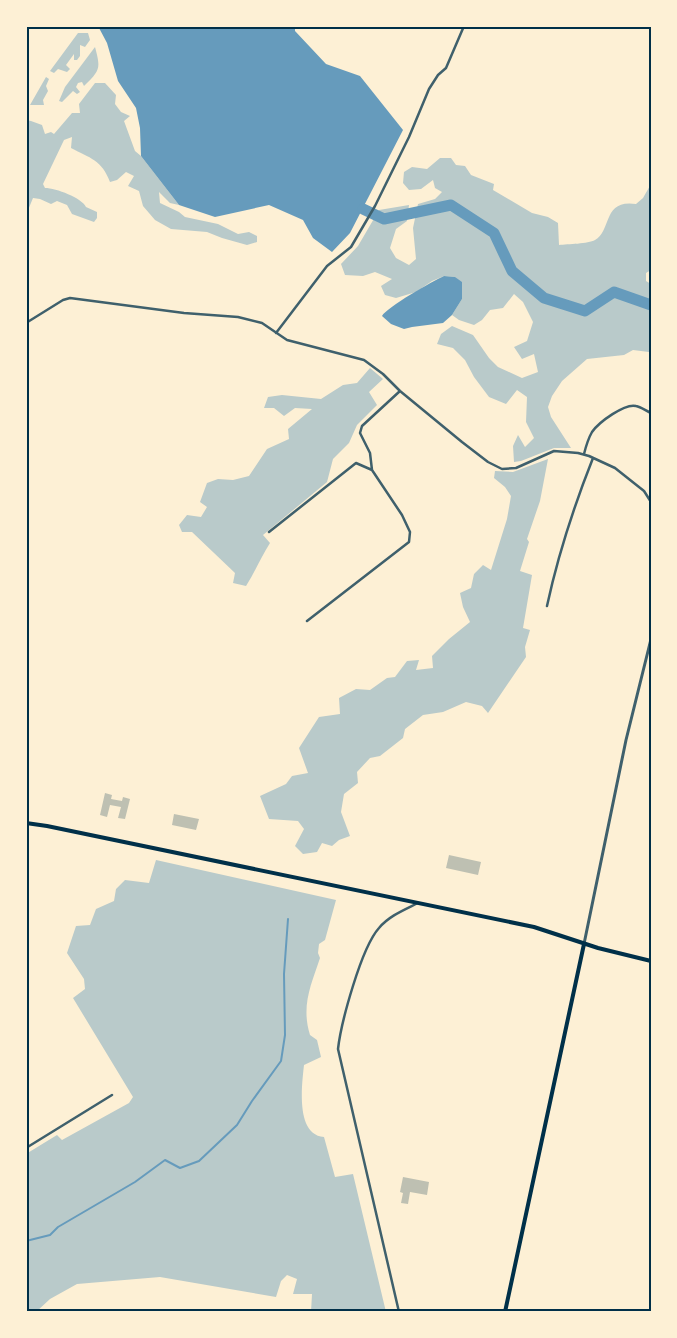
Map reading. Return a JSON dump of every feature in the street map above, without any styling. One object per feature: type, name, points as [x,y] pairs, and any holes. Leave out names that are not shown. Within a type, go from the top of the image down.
[{"type":"main road","points":[[26,823],[534,927],[584,944],[651,961]]},
{"type":"main road","points":[[505,1312],[584,944]]},
{"type":"street","points":[[276,333],[327,266],[351,247],[375,206],[409,137],[429,89],[438,75],[446,68],[464,26]]},
{"type":"street","points":[[26,323],[63,300],[70,298],[238,317],[262,323],[287,340],[364,360],[488,462],[502,469],[516,468],[554,451],[584,455],[615,468],[644,491],[651,502]]},
{"type":"street","points":[[306,622],[409,542],[410,532],[402,515],[372,470],[370,454],[360,433],[362,426],[400,391]]},
{"type":"street","points":[[584,455],[593,430],[606,418],[627,406],[636,405],[651,413]]},
{"type":"street","points":[[547,606],[554,573],[593,458]]},
{"type":"street","points":[[269,532],[356,463],[372,470]]},
{"type":"street","points":[[584,944],[624,749],[651,638]]},
{"type":"street","points":[[399,1312],[338,1050],[340,1034],[360,964],[368,944],[378,929],[389,918],[418,903]]},
{"type":"street","points":[[26,1148],[112,1095]]},
{"type":"shaded area","points":[[78,33],[88,33],[90,40],[85,47],[80,45],[80,56],[77,60],[74,60],[74,54],[66,65],[70,69],[67,72],[58,69],[54,73],[50,71]]},
{"type":"shaded area","points":[[95,47],[98,60],[96,72],[84,86],[82,82],[78,83],[76,87],[80,92],[77,94],[73,91],[62,102],[59,101],[65,87]]},
{"type":"shaded area","points":[[46,77],[49,79],[46,86],[48,91],[43,100],[44,105],[30,105]]},
{"type":"shaded area","points":[[95,83],[105,83],[116,95],[115,104],[121,112],[130,116],[124,121],[135,151],[179,205],[170,203],[159,192],[160,203],[185,217],[218,224],[238,234],[249,232],[257,236],[257,242],[247,245],[207,232],[171,229],[155,220],[143,206],[139,191],[128,186],[134,176],[126,172],[117,180],[110,182],[103,169],[95,160],[71,148],[72,137],[64,140],[43,184],[45,188],[62,192],[79,200],[86,207],[97,212],[97,218],[94,222],[72,214],[67,205],[57,201],[51,204],[33,198],[26,215],[26,120],[42,125],[45,134],[51,132],[54,134],[72,113],[80,113],[79,104]]},
{"type":"shaded area","points":[[440,158],[451,158],[456,165],[465,166],[471,175],[494,184],[493,190],[532,213],[548,217],[558,223],[559,245],[595,240],[600,236],[609,217],[618,206],[636,204],[643,198],[651,184],[651,270],[646,273],[646,281],[651,284],[651,351],[633,350],[624,355],[587,359],[562,381],[552,396],[548,407],[551,417],[571,448],[554,448],[514,462],[513,446],[518,435],[525,447],[534,438],[526,422],[527,397],[517,390],[506,404],[489,397],[474,377],[465,360],[453,348],[437,344],[441,334],[452,326],[473,335],[489,358],[498,367],[522,378],[538,372],[534,354],[522,359],[514,347],[527,341],[533,322],[523,302],[514,294],[503,308],[490,310],[482,320],[474,325],[459,320],[452,315],[462,299],[455,277],[444,276],[432,281],[416,292],[396,298],[385,295],[381,286],[392,279],[375,272],[363,276],[345,275],[341,264],[358,246],[379,210],[409,205],[407,221],[396,229],[390,248],[396,258],[409,265],[416,259],[413,228],[418,204],[435,199],[442,192],[435,188],[433,180],[421,189],[409,190],[403,183],[404,172],[412,167],[427,169]]},
{"type":"shaded area","points":[[370,368],[383,379],[369,392],[377,405],[357,425],[349,443],[333,459],[327,482],[263,535],[270,543],[246,586],[233,583],[235,573],[192,532],[182,532],[179,525],[187,515],[201,517],[207,507],[200,502],[207,483],[218,479],[233,480],[249,476],[267,449],[289,439],[288,429],[312,409],[295,408],[284,416],[274,408],[264,408],[268,397],[282,395],[321,399],[343,385],[357,383]]},
{"type":"shaded area","points":[[548,459],[540,501],[527,539],[529,542],[520,571],[532,575],[523,628],[530,630],[525,647],[526,657],[488,713],[482,706],[466,702],[443,712],[423,715],[405,729],[403,738],[380,756],[370,758],[357,772],[358,783],[344,794],[341,812],[350,836],[339,840],[332,846],[322,843],[317,852],[303,854],[295,846],[304,829],[298,821],[269,819],[260,796],[286,784],[292,776],[308,773],[299,748],[319,717],[340,714],[339,698],[356,689],[370,690],[387,678],[395,677],[407,661],[419,660],[416,670],[433,668],[432,656],[470,622],[463,607],[460,593],[471,588],[474,574],[483,565],[491,570],[507,519],[511,496],[505,487],[494,478],[495,471],[513,472]]},
{"type":"shaded area","points":[[156,860],[336,900],[325,940],[319,944],[318,953],[320,958],[308,996],[307,1024],[310,1035],[317,1040],[321,1057],[304,1065],[302,1107],[308,1128],[315,1134],[324,1137],[335,1177],[353,1174],[386,1312],[311,1312],[312,1294],[293,1294],[297,1279],[287,1275],[281,1281],[276,1297],[160,1277],[77,1284],[50,1299],[36,1312],[26,1312],[26,1154],[57,1135],[62,1140],[129,1103],[133,1097],[73,998],[85,989],[84,979],[67,953],[76,926],[90,925],[96,909],[114,901],[116,889],[125,880],[149,883]]},
{"type":"water","points":[[98,26],[295,26],[295,31],[326,64],[360,76],[403,130],[350,233],[332,252],[313,238],[303,220],[269,205],[215,217],[179,205],[141,156],[140,128],[136,108],[118,81],[107,43]]},
{"type":"water","points":[[444,276],[455,277],[462,282],[462,299],[452,315],[443,323],[404,329],[391,324],[382,316],[421,288]]},
{"type":"building","points":[[105,793],[112,795],[111,799],[122,801],[123,797],[130,799],[125,819],[118,818],[121,807],[110,805],[107,817],[100,815]]},
{"type":"building","points":[[174,814],[199,819],[196,830],[172,825]]},
{"type":"building","points":[[449,855],[481,862],[478,875],[446,868]]},
{"type":"building","points":[[403,1177],[429,1182],[427,1195],[410,1192],[408,1204],[401,1203],[403,1193],[400,1192]]},
{"type":"waterway","points":[[363,209],[384,219],[451,205],[494,233],[512,271],[544,298],[585,311],[614,292],[651,305]]},
{"type":"waterway","points":[[26,1241],[50,1235],[58,1227],[135,1182],[165,1160],[180,1168],[199,1161],[237,1125],[281,1061],[285,1035],[284,974],[288,919]]}]
